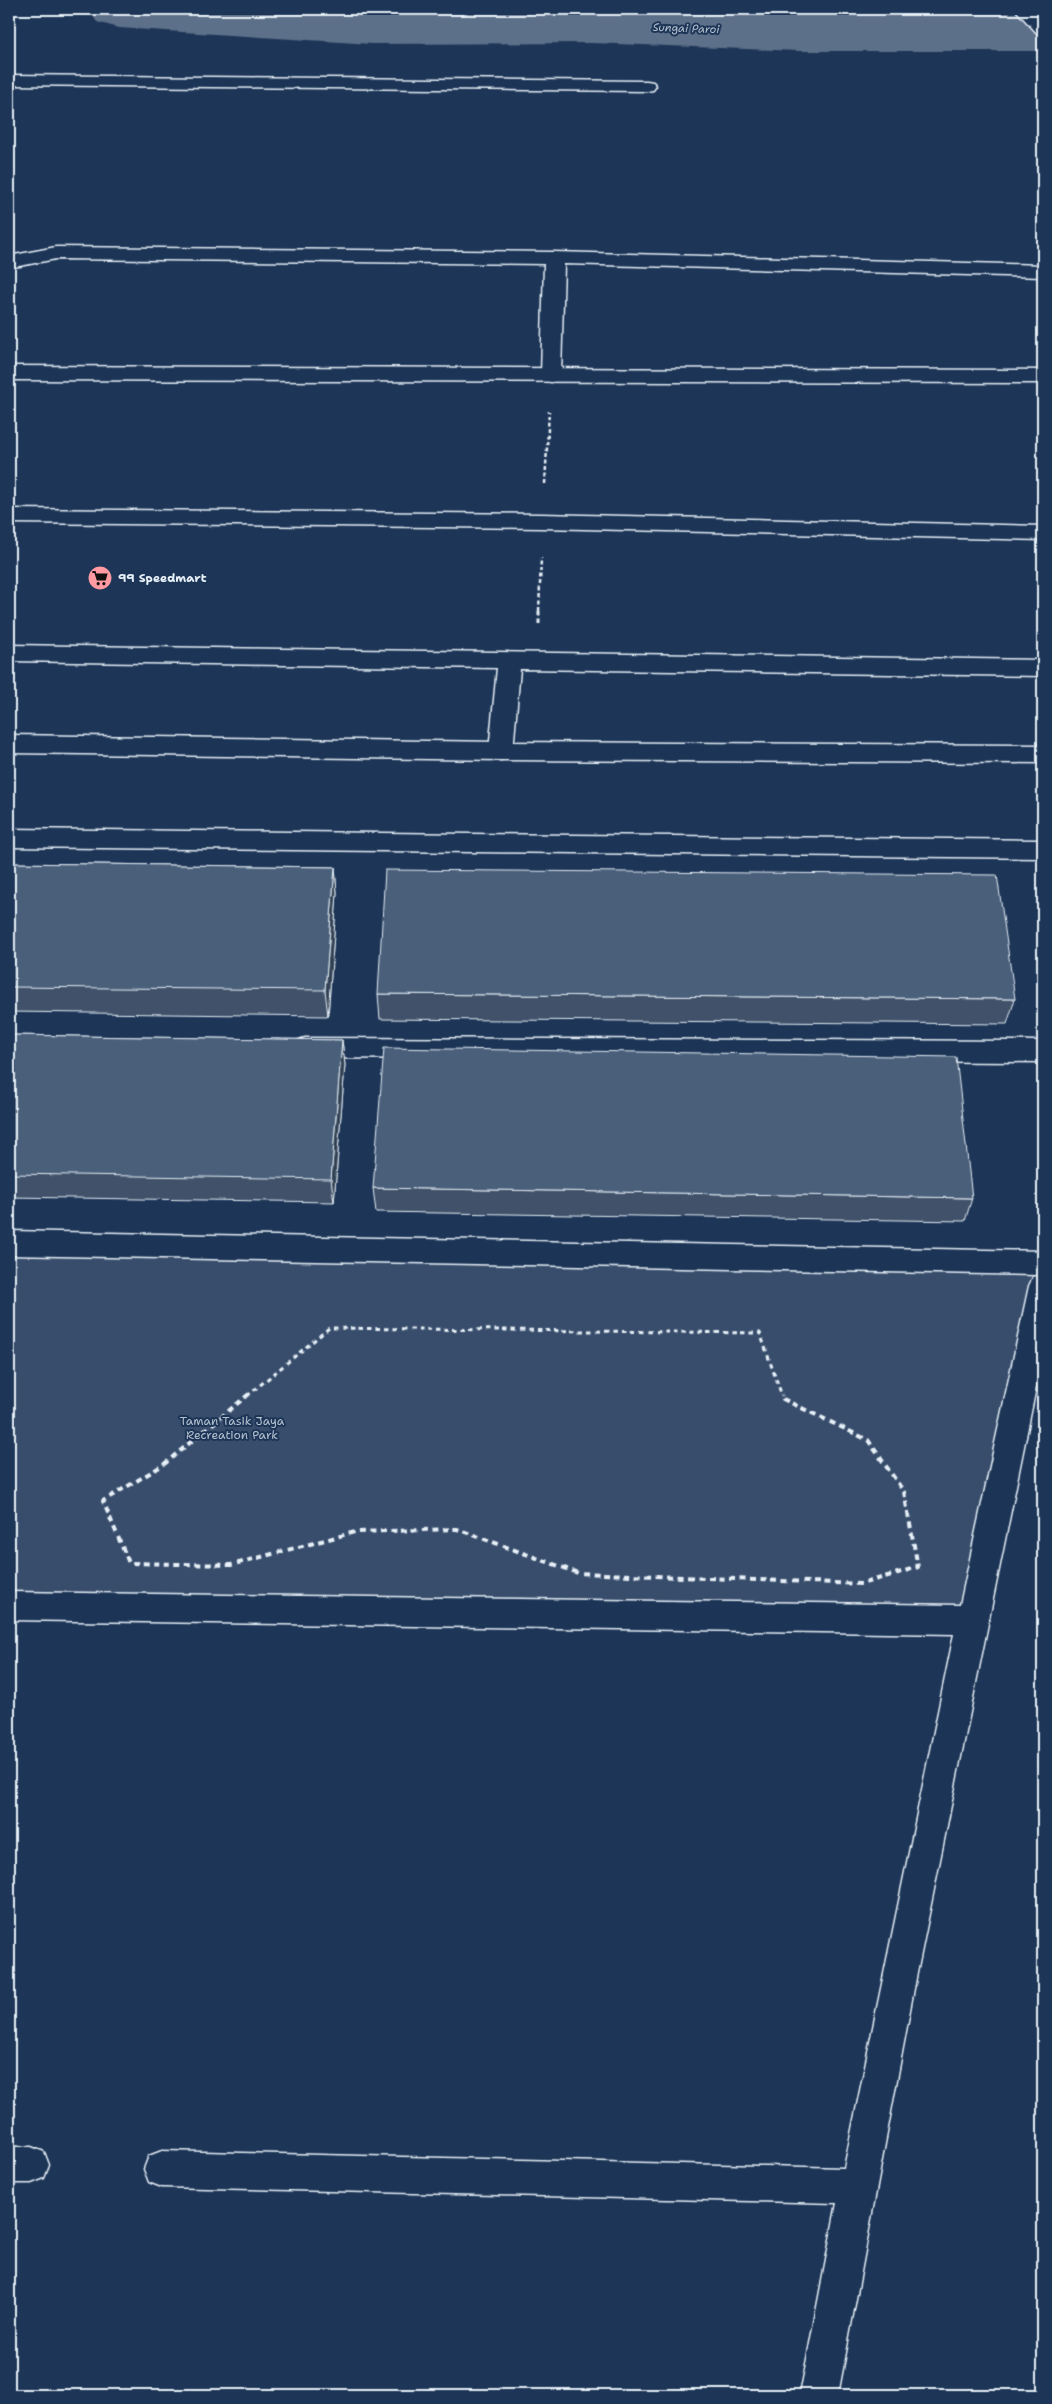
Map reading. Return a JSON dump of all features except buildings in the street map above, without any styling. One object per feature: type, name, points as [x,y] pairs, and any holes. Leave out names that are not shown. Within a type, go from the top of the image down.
[{"type":"main road","points":[[1026,10],[1043,29]]},
{"type":"main road","points":[[9,80],[647,86]]},
{"type":"main road","points":[[9,262],[56,253],[554,258],[1043,271]]},
{"type":"main road","points":[[552,375],[554,258]]},
{"type":"main road","points":[[9,373],[1043,377]]},
{"type":"main road","points":[[9,516],[542,521],[1043,533]]},
{"type":"main road","points":[[9,653],[1043,668]]},
{"type":"main road","points":[[501,751],[509,660]]},
{"type":"main road","points":[[9,744],[501,751],[1043,754]]},
{"type":"main road","points":[[9,838],[1043,849]]},
{"type":"main road","points":[[286,1048],[1043,1052]]},
{"type":"main road","points":[[9,1243],[1043,1263]]},
{"type":"main road","points":[[819,2395],[858,2186],[1043,1286]]},
{"type":"main road","points":[[9,1606],[973,1620]]},
{"type":"main road","points":[[162,2169],[858,2186]]},
{"type":"path","points":[[329,1328],[760,1333],[783,1399],[868,1440],[904,1492],[918,1567],[861,1584],[578,1573],[457,1529],[355,1532],[231,1565],[129,1563],[103,1501],[163,1465],[329,1328]]},
{"type":"green space","name":"Taman Tasik Jaya Recreation Park","points":[[9,1244],[1043,1264],[1043,1283],[970,1618],[9,1605]]},
{"type":"waterway","name":"Sungai Paroi","points":[[119,9],[372,25],[592,24],[799,32],[1043,32]]},
{"type":"place","name":"99 Speedmart","points":[[100,578]]}]
